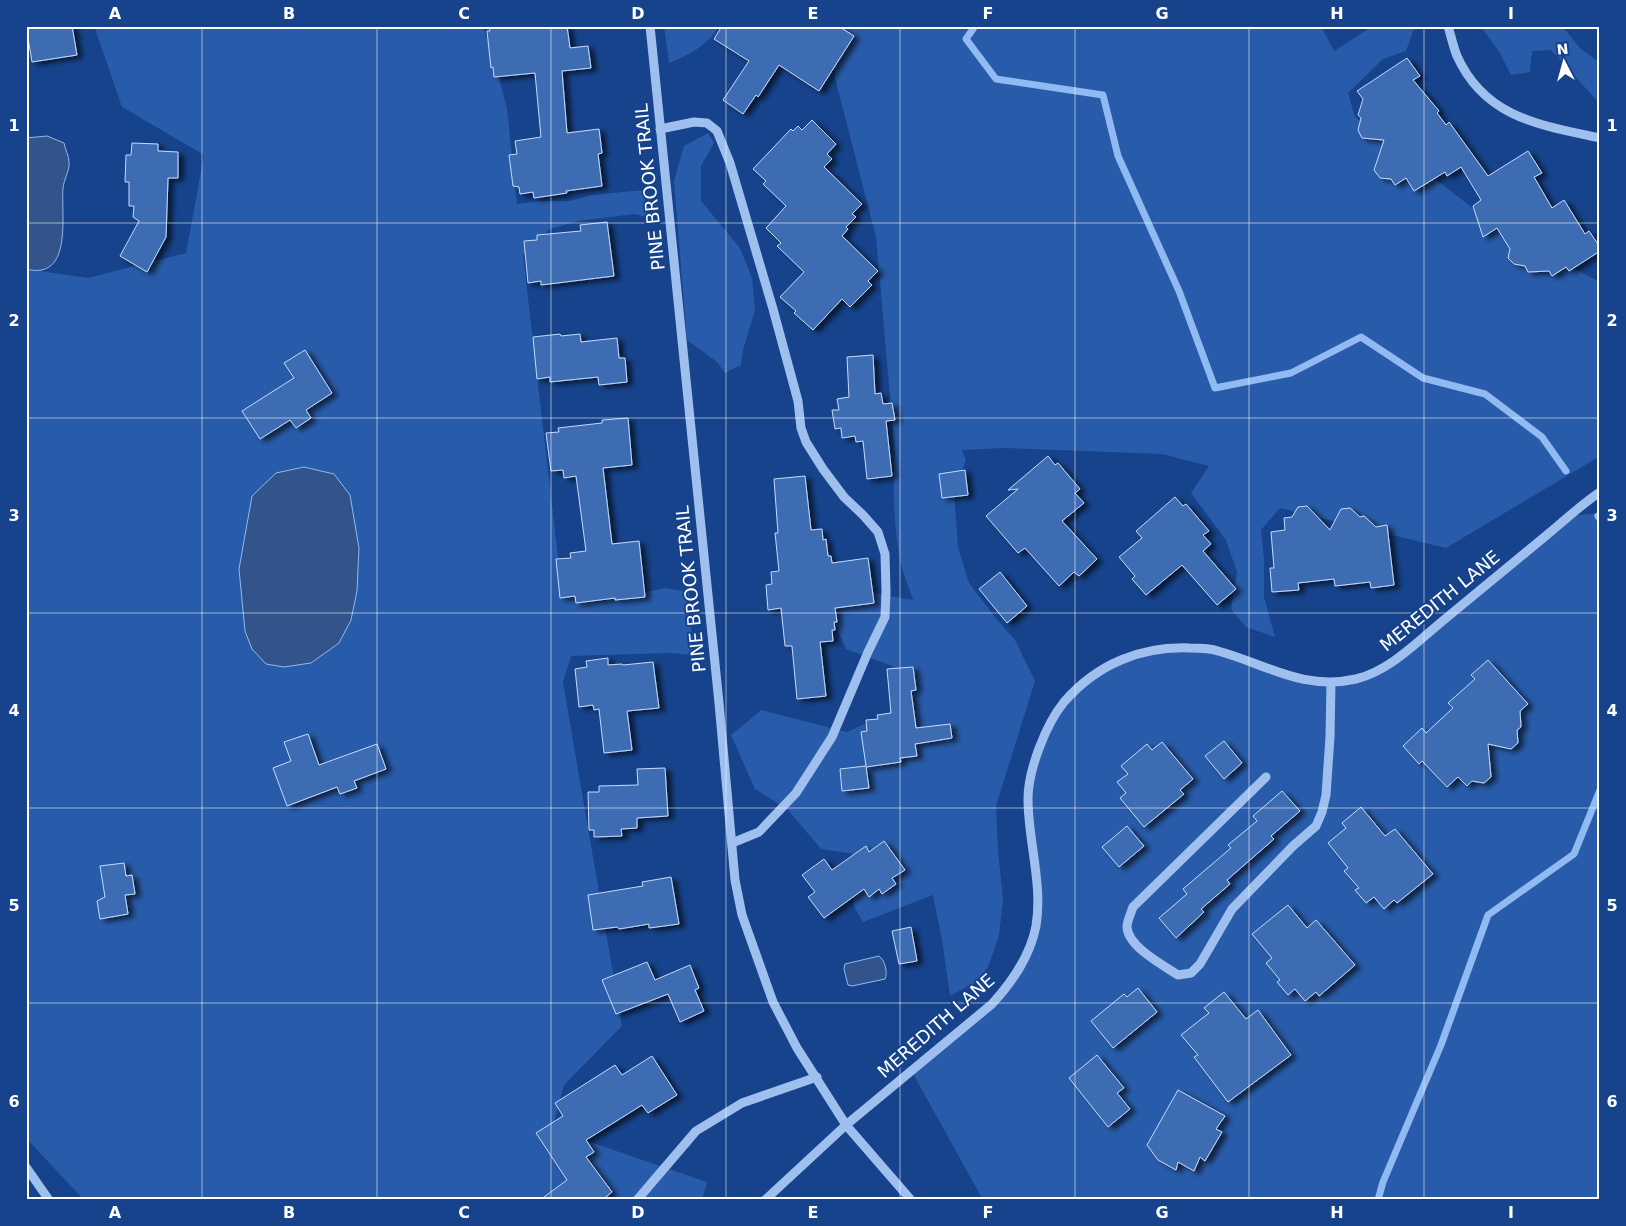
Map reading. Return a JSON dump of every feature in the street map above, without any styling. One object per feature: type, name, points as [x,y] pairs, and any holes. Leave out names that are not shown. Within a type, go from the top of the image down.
[{"type":"street","name":"PINE BROOK TRAIL","points":[[650,26],[717,681],[735,880],[742,915],[773,1002],[797,1048],[846,1125]]},
{"type":"street","points":[[1448,26],[1457,55],[1471,80],[1493,102],[1517,117],[1549,127],[1600,138]]},
{"type":"street","points":[[660,129],[694,122],[707,123],[717,131],[730,163],[773,309],[798,401],[801,428],[806,442],[844,497],[878,532],[885,554],[885,617],[832,737],[796,794],[759,832],[732,843]]},
{"type":"street","name":"MEREDITH LANE","points":[[765,1200],[846,1125],[992,1004],[1009,985],[1024,962],[1033,937],[1037,913],[1028,798],[1031,776],[1049,724],[1064,703],[1080,686],[1097,672],[1115,662],[1138,653],[1178,647],[1217,650],[1287,676],[1331,683],[1358,679],[1376,672],[1410,650],[1598,494]]},
{"type":"street","points":[[1266,777],[1133,907],[1127,926],[1130,938],[1140,950],[1178,975],[1192,972],[1200,964],[1232,909],[1316,826],[1326,795],[1331,683]]},
{"type":"street","points":[[637,1200],[696,1131],[742,1103],[817,1077]]},
{"type":"street","points":[[846,1125],[911,1200]]},
{"type":"street","points":[[26,1167],[48,1200]]},
{"type":"shaded area","points":[[94,26],[483,26],[507,108],[517,204],[569,201],[592,195],[644,190],[647,217],[634,214],[578,221],[550,229],[523,255],[562,591],[599,602],[665,588],[689,592],[693,655],[669,653],[571,656],[563,682],[622,1026],[564,1085],[552,1129],[707,1182],[702,1200],[84,1200],[26,1138],[26,269],[88,278],[186,253],[204,155],[122,107]]},
{"type":"shaded area","points":[[664,26],[719,26],[704,44],[684,57],[669,63]]},
{"type":"shaded area","points":[[834,26],[1321,26],[1334,51],[1373,26],[1415,26],[1406,51],[1383,59],[1348,93],[1355,117],[1505,233],[1600,282],[1600,456],[1446,548],[1280,508],[1261,530],[1264,559],[1264,597],[1275,637],[1246,627],[1231,609],[1237,572],[1226,540],[1191,493],[1209,466],[1162,454],[1005,448],[962,450],[966,460],[954,491],[958,547],[969,583],[1015,640],[1035,681],[996,806],[1003,900],[999,936],[988,967],[976,982],[950,996],[933,895],[863,922],[853,905],[854,854],[821,849],[788,810],[755,789],[731,735],[761,710],[847,732],[889,713],[900,688],[892,666],[846,649],[824,600],[843,588],[913,600],[901,565],[896,533],[894,506],[895,453],[876,237],[835,78]]},
{"type":"shaded area","points":[[1480,26],[1562,26],[1580,48],[1600,63],[1600,104],[1551,50],[1532,51],[1530,72],[1511,75],[1499,51]]},
{"type":"shaded area","points":[[708,133],[714,143],[701,166],[701,201],[740,248],[752,278],[755,310],[743,350],[741,365],[725,373],[717,362],[687,340],[674,181],[684,146]]},
{"type":"shaded area","points":[[47,136],[64,143],[69,160],[69,168],[63,188],[61,243],[58,256],[51,265],[41,270],[26,269],[26,138]]},
{"type":"shaded area","points":[[304,467],[334,474],[350,495],[359,548],[357,591],[351,620],[339,643],[311,663],[284,667],[266,664],[252,649],[245,631],[239,569],[252,496],[276,473]]},
{"type":"shaded area","points":[[1600,513],[1600,1200],[983,1200],[911,1070],[1009,985],[1036,926],[1028,798],[1042,740],[1080,686],[1138,653],[1198,648],[1321,682],[1376,672],[1570,516]]},
{"type":"shaded area","points":[[879,956],[883,960],[885,967],[885,979],[852,986],[848,985],[844,969],[845,964]]},
{"type":"building","points":[[26,26],[72,26],[77,55],[32,62]]},
{"type":"building","points":[[489,26],[567,26],[570,48],[588,46],[591,68],[562,71],[567,133],[599,129],[602,153],[598,154],[602,186],[534,198],[533,192],[520,194],[519,187],[513,186],[509,155],[517,154],[515,141],[541,137],[535,73],[494,77],[493,67],[491,68],[487,31],[490,31]]},
{"type":"building","points":[[722,26],[838,26],[854,36],[819,91],[779,65],[758,97],[756,95],[743,114],[723,100],[749,61],[714,39]]},
{"type":"building","points":[[1407,58],[1420,76],[1413,80],[1439,111],[1437,113],[1446,125],[1449,122],[1488,176],[1528,151],[1542,173],[1534,177],[1552,208],[1564,200],[1585,234],[1589,231],[1600,247],[1600,251],[1569,271],[1566,267],[1552,276],[1549,271],[1528,272],[1525,266],[1514,264],[1508,258],[1510,249],[1497,228],[1483,237],[1473,206],[1481,200],[1461,167],[1447,176],[1445,172],[1414,191],[1406,178],[1395,185],[1391,179],[1380,178],[1374,170],[1384,140],[1362,138],[1358,130],[1361,118],[1358,115],[1363,99],[1357,91]]},
{"type":"building","points":[[812,120],[836,144],[827,154],[832,159],[824,167],[862,204],[852,214],[856,217],[846,227],[848,229],[842,236],[878,271],[868,281],[872,285],[850,307],[842,299],[813,330],[780,297],[804,272],[777,246],[781,243],[766,228],[786,206],[763,184],[766,181],[753,169],[791,129],[793,131],[798,126],[802,130]]},
{"type":"building","points":[[132,143],[158,144],[158,151],[178,152],[178,178],[168,178],[166,237],[147,272],[120,256],[139,221],[133,217],[134,206],[129,206],[129,182],[125,182],[126,155],[131,155]]},
{"type":"building","points":[[607,222],[614,276],[541,285],[541,281],[528,283],[524,241],[537,240],[537,235],[581,231],[580,225]]},
{"type":"building","points":[[560,334],[561,336],[580,334],[581,342],[617,338],[619,358],[625,358],[627,382],[599,385],[598,377],[550,382],[550,377],[537,379],[533,337]]},
{"type":"building","points":[[305,350],[332,393],[306,410],[311,418],[296,428],[290,420],[260,439],[242,411],[294,378],[284,363]]},
{"type":"building","points":[[873,355],[875,394],[881,393],[883,404],[892,403],[895,420],[886,421],[892,476],[867,479],[863,441],[856,442],[855,436],[842,438],[841,428],[835,429],[832,410],[839,410],[837,399],[849,397],[847,357]]},
{"type":"building","points":[[628,418],[632,465],[603,468],[612,544],[639,541],[645,597],[615,600],[615,598],[576,603],[575,596],[560,598],[556,559],[571,558],[570,553],[586,551],[576,476],[564,478],[563,470],[551,471],[546,433],[559,432],[558,428],[602,423],[602,420]]},
{"type":"building","points":[[1048,456],[1055,465],[1058,463],[1080,489],[1075,493],[1084,503],[1062,521],[1097,559],[1079,576],[1074,572],[1059,586],[1025,548],[1018,553],[986,516],[1018,489],[1008,490]]},
{"type":"building","points":[[965,470],[968,495],[942,498],[939,474]]},
{"type":"building","points":[[805,476],[811,530],[822,529],[823,540],[826,539],[828,556],[831,556],[832,563],[868,558],[874,603],[835,608],[837,622],[834,622],[835,630],[832,630],[833,641],[820,642],[826,696],[797,699],[792,646],[785,646],[781,608],[768,610],[766,585],[772,584],[771,572],[779,571],[775,533],[778,533],[774,479]]},
{"type":"building","points":[[1175,497],[1183,506],[1186,504],[1209,531],[1203,535],[1211,544],[1203,551],[1236,589],[1217,605],[1182,565],[1146,595],[1132,579],[1135,576],[1119,557],[1142,538],[1136,531]]},
{"type":"building","points":[[1307,506],[1330,530],[1341,509],[1350,508],[1360,517],[1364,516],[1376,527],[1387,525],[1394,585],[1371,588],[1370,582],[1335,586],[1334,579],[1298,583],[1299,590],[1272,592],[1270,568],[1274,568],[1271,532],[1285,530],[1284,518],[1292,517],[1298,507]]},
{"type":"building","points":[[1000,572],[1027,606],[1007,623],[979,589]]},
{"type":"building","points":[[608,658],[608,665],[653,662],[659,708],[627,711],[632,750],[604,753],[599,709],[594,710],[593,705],[579,707],[575,669],[587,667],[586,661]]},
{"type":"building","points":[[1488,660],[1528,704],[1520,711],[1521,727],[1517,730],[1518,743],[1511,749],[1488,744],[1491,777],[1484,783],[1472,781],[1467,786],[1458,777],[1447,787],[1422,761],[1419,764],[1403,746],[1422,728],[1426,733],[1453,708],[1448,703],[1475,679],[1471,675]]},
{"type":"building","points":[[913,667],[916,690],[911,691],[916,728],[950,724],[952,738],[915,744],[917,756],[900,758],[901,762],[866,767],[869,788],[842,791],[840,769],[866,766],[861,732],[867,731],[866,720],[878,719],[877,715],[891,713],[887,669]]},
{"type":"building","points":[[308,734],[319,765],[377,744],[386,769],[354,781],[357,788],[340,794],[337,787],[287,806],[273,768],[291,761],[284,742]]},
{"type":"building","points":[[1224,741],[1242,763],[1224,779],[1205,756]]},
{"type":"building","points":[[1162,742],[1193,779],[1180,790],[1184,794],[1144,827],[1120,798],[1126,793],[1117,782],[1128,774],[1121,766],[1147,744],[1152,750]]},
{"type":"building","points":[[665,768],[668,816],[637,818],[637,828],[621,829],[622,836],[594,837],[594,830],[589,830],[588,792],[599,792],[599,786],[638,785],[637,769]]},
{"type":"building","points":[[1282,791],[1300,811],[1271,836],[1274,839],[1227,880],[1230,884],[1201,909],[1204,912],[1176,938],[1159,918],[1187,894],[1183,889],[1231,848],[1228,845],[1257,821],[1253,816]]},
{"type":"building","points":[[1361,807],[1385,836],[1395,829],[1433,874],[1397,903],[1394,900],[1384,909],[1374,897],[1366,903],[1355,890],[1359,888],[1344,871],[1348,868],[1328,843],[1346,828],[1342,823]]},
{"type":"building","points":[[1127,826],[1144,846],[1119,867],[1102,847]]},
{"type":"building","points":[[884,841],[905,870],[892,878],[896,884],[882,894],[879,889],[869,897],[864,889],[824,918],[808,897],[815,892],[802,875],[824,859],[832,870],[866,846],[869,852]]},
{"type":"building","points":[[124,863],[126,876],[132,875],[135,894],[125,895],[128,914],[100,919],[97,901],[105,897],[100,866]]},
{"type":"building","points":[[671,877],[679,924],[649,928],[649,924],[619,929],[617,927],[593,930],[588,895],[643,886],[642,882]]},
{"type":"building","points":[[1288,905],[1307,928],[1316,920],[1355,965],[1319,996],[1316,992],[1305,1001],[1295,989],[1288,995],[1277,982],[1280,980],[1266,963],[1272,958],[1252,934]]},
{"type":"building","points":[[911,927],[917,961],[899,964],[892,931]]},
{"type":"building","points":[[647,962],[655,980],[690,965],[699,988],[695,990],[704,1011],[680,1022],[668,994],[616,1014],[602,980]]},
{"type":"building","points":[[1138,988],[1157,1012],[1113,1048],[1091,1021],[1124,994],[1127,997]]},
{"type":"building","points":[[1224,992],[1246,1019],[1258,1010],[1291,1055],[1228,1102],[1194,1057],[1198,1055],[1181,1035],[1209,1013],[1204,1008]]},
{"type":"building","points":[[1097,1055],[1124,1088],[1117,1093],[1130,1109],[1108,1127],[1069,1078]]},
{"type":"building","points":[[652,1056],[677,1095],[648,1113],[642,1105],[586,1140],[594,1152],[586,1157],[612,1192],[602,1200],[540,1200],[567,1180],[536,1133],[563,1116],[555,1103],[615,1065],[622,1075]]},
{"type":"building","points":[[1178,1090],[1225,1116],[1216,1129],[1222,1132],[1205,1161],[1200,1157],[1194,1171],[1178,1162],[1176,1170],[1158,1160],[1147,1145]]},
{"type":"waterway","points":[[975,26],[966,39],[996,79],[1103,95],[1118,156],[1179,291],[1215,388],[1291,373],[1361,337],[1423,378],[1485,394],[1542,437],[1566,471]]},
{"type":"waterway","points":[[1378,1200],[1383,1182],[1441,1045],[1488,915],[1574,854],[1600,790]]}]
